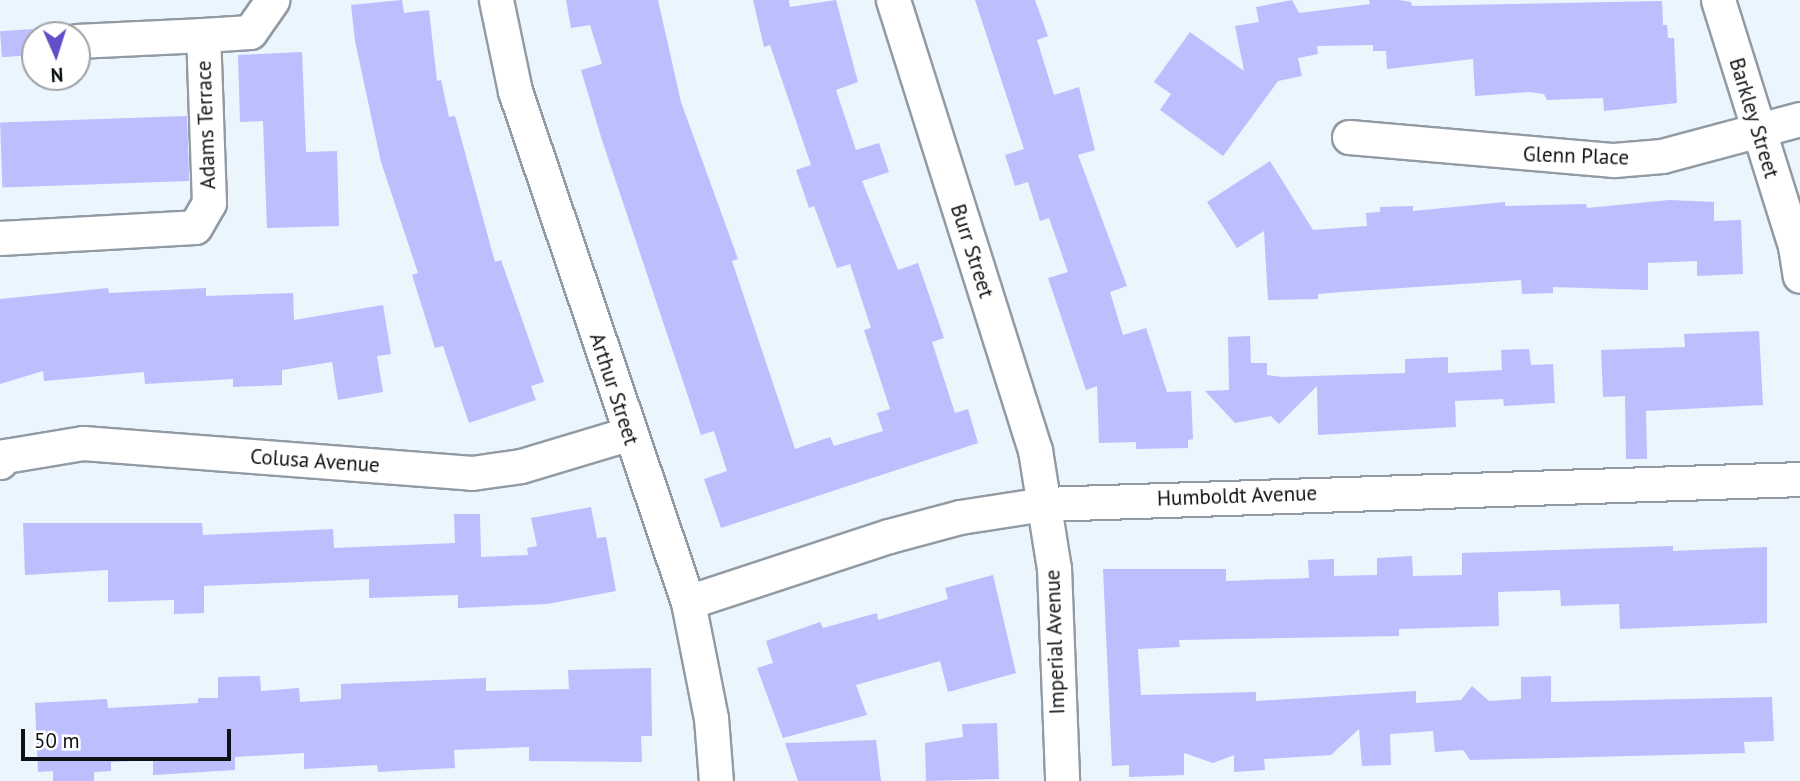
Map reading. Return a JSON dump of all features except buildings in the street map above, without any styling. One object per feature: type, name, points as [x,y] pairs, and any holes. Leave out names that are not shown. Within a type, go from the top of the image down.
[{"type":"street","name":"Adams Terrace","points":[[0,238],[195,227],[209,203],[203,35],[250,32],[272,0]]},
{"type":"street","name":"Arthur Street","points":[[496,0],[515,91],[628,434],[688,602],[710,707],[716,781]]},
{"type":"street","name":"Burr Street","points":[[893,0],[1035,450],[1045,503]]},
{"type":"street","name":"Barkley Street","points":[[1718,0],[1795,246],[1800,276]]},
{"type":"street","points":[[91,40],[203,35]]},
{"type":"street","name":"Glenn Place","points":[[1349,137],[1614,160],[1661,156],[1800,119]]},
{"type":"street","name":"Colusa Avenue","points":[[0,462],[5,456],[83,443],[472,473],[521,466],[628,434]]},
{"type":"street","name":"Humboldt Avenue","points":[[688,602],[889,536],[960,517],[1045,503],[1800,479]]},
{"type":"street","name":"Imperial Avenue","points":[[1045,503],[1054,568],[1062,781]]}]
